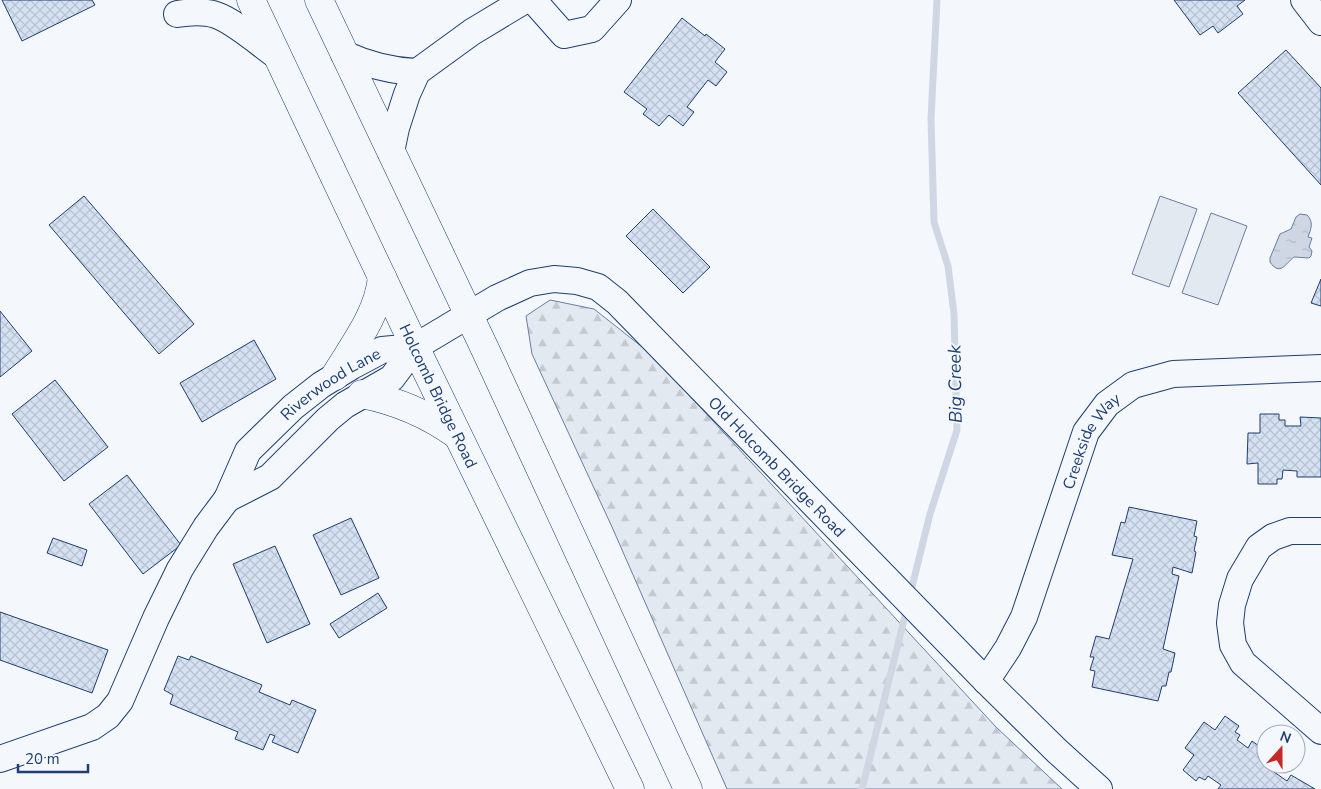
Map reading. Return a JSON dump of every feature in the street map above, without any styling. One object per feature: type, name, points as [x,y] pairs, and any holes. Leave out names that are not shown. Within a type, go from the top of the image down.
[{"type":"main road","name":"Holcomb Bridge Road","points":[[251,0],[457,435],[630,789]]},
{"type":"main road","points":[[319,0],[468,315],[688,789]]},
{"type":"main road","points":[[335,376],[369,317],[378,297],[382,277]]},
{"type":"main road","points":[[362,394],[389,400],[410,408],[443,425],[457,435]]},
{"type":"street","points":[[188,0],[177,14],[191,12],[216,15],[277,56]]},
{"type":"street","points":[[391,152],[396,128],[407,94],[418,72],[472,32],[525,0]]},
{"type":"street","points":[[534,0],[564,35],[592,29],[618,0]]},
{"type":"street","points":[[1304,0],[1321,22]]},
{"type":"street","points":[[344,54],[375,66],[396,71],[418,72]]},
{"type":"street","name":"Old Holcomb Bridge Road","points":[[415,347],[496,298],[530,283],[554,279],[577,281],[598,287],[623,308],[986,681],[1057,751],[1099,789]]},
{"type":"street","name":"Riverwood Lane","points":[[0,759],[92,727],[108,716],[120,701],[156,618],[180,569],[206,527],[227,499],[248,451],[293,407],[335,376],[382,350],[415,347]]},
{"type":"street","name":"Riverwood Lane","points":[[227,499],[270,477],[328,419],[345,405],[392,378],[415,347]]},
{"type":"street","name":"Creekside Way","points":[[986,681],[1008,648],[1024,617],[1086,432],[1107,404],[1133,385],[1173,374],[1321,368]]},
{"type":"street","points":[[1321,531],[1290,531],[1273,537],[1258,548],[1240,579],[1232,605],[1230,623],[1234,645],[1244,663],[1321,731]]},
{"type":"green space","points":[[1160,196],[1197,209],[1169,287],[1132,274]]},
{"type":"green space","points":[[1211,213],[1247,226],[1218,305],[1182,293]]},
{"type":"green space","points":[[550,300],[594,309],[651,354],[996,727],[1062,789],[727,789],[612,527],[532,354],[526,316]]},
{"type":"water","points":[[1300,214],[1307,215],[1311,220],[1308,237],[1312,238],[1309,247],[1312,251],[1311,256],[1309,258],[1294,257],[1280,269],[1277,268],[1270,262],[1270,258],[1280,234],[1291,229],[1296,217]]},
{"type":"building","points":[[2,0],[92,0],[95,5],[22,41]]},
{"type":"building","points":[[1174,0],[1245,0],[1237,6],[1243,14],[1218,33],[1213,26],[1200,35]]},
{"type":"building","points":[[682,18],[725,49],[715,62],[727,72],[716,86],[708,80],[687,107],[694,112],[683,126],[669,115],[659,126],[643,114],[647,109],[624,92]]},
{"type":"building","points":[[1286,50],[1321,88],[1321,185],[1238,93]]},
{"type":"building","points":[[84,196],[194,324],[159,354],[49,225]]},
{"type":"building","points":[[653,209],[710,267],[683,293],[626,236]]},
{"type":"building","points":[[1321,279],[1321,306],[1311,303]]},
{"type":"building","points":[[0,311],[32,351],[0,377]]},
{"type":"building","points":[[254,340],[276,379],[202,422],[180,383]]},
{"type":"building","points":[[55,380],[108,447],[64,481],[12,414]]},
{"type":"building","points":[[1260,414],[1279,414],[1279,420],[1285,420],[1285,426],[1301,426],[1300,417],[1321,418],[1321,477],[1297,477],[1297,471],[1283,470],[1282,479],[1277,479],[1277,484],[1258,484],[1258,463],[1247,464],[1248,433],[1260,433]]},
{"type":"building","points":[[127,475],[181,545],[143,574],[89,504]]},
{"type":"building","points":[[1129,507],[1197,521],[1194,536],[1197,537],[1194,551],[1196,552],[1192,573],[1173,567],[1172,574],[1179,576],[1163,649],[1175,653],[1171,672],[1169,672],[1166,686],[1162,686],[1158,701],[1092,687],[1095,671],[1090,670],[1094,657],[1090,657],[1096,636],[1109,639],[1133,559],[1112,555],[1121,522],[1125,523]]},
{"type":"building","points":[[351,518],[379,578],[341,595],[313,535]]},
{"type":"building","points":[[53,538],[87,550],[82,566],[47,553]]},
{"type":"building","points":[[275,546],[310,624],[267,643],[233,564]]},
{"type":"building","points":[[378,593],[387,608],[339,638],[330,624]]},
{"type":"building","points":[[0,612],[108,650],[92,693],[0,660]]},
{"type":"building","points":[[178,656],[189,660],[191,656],[262,685],[259,692],[290,705],[292,700],[316,710],[298,753],[272,742],[275,736],[270,734],[263,750],[235,739],[238,732],[170,704],[173,695],[164,690]]},
{"type":"building","points":[[1225,716],[1239,726],[1235,732],[1240,735],[1237,740],[1248,748],[1252,741],[1256,744],[1256,774],[1277,774],[1287,781],[1291,775],[1315,789],[1218,789],[1221,785],[1208,776],[1205,780],[1199,777],[1196,781],[1183,770],[1194,755],[1185,748],[1204,722],[1215,730]]},
{"type":"waterway","name":"Big Creek","points":[[910,595],[930,514],[957,430],[954,314],[948,266],[934,222],[931,119],[937,0]]},
{"type":"waterway","name":"Big Creek","points":[[862,789],[907,608]]}]
